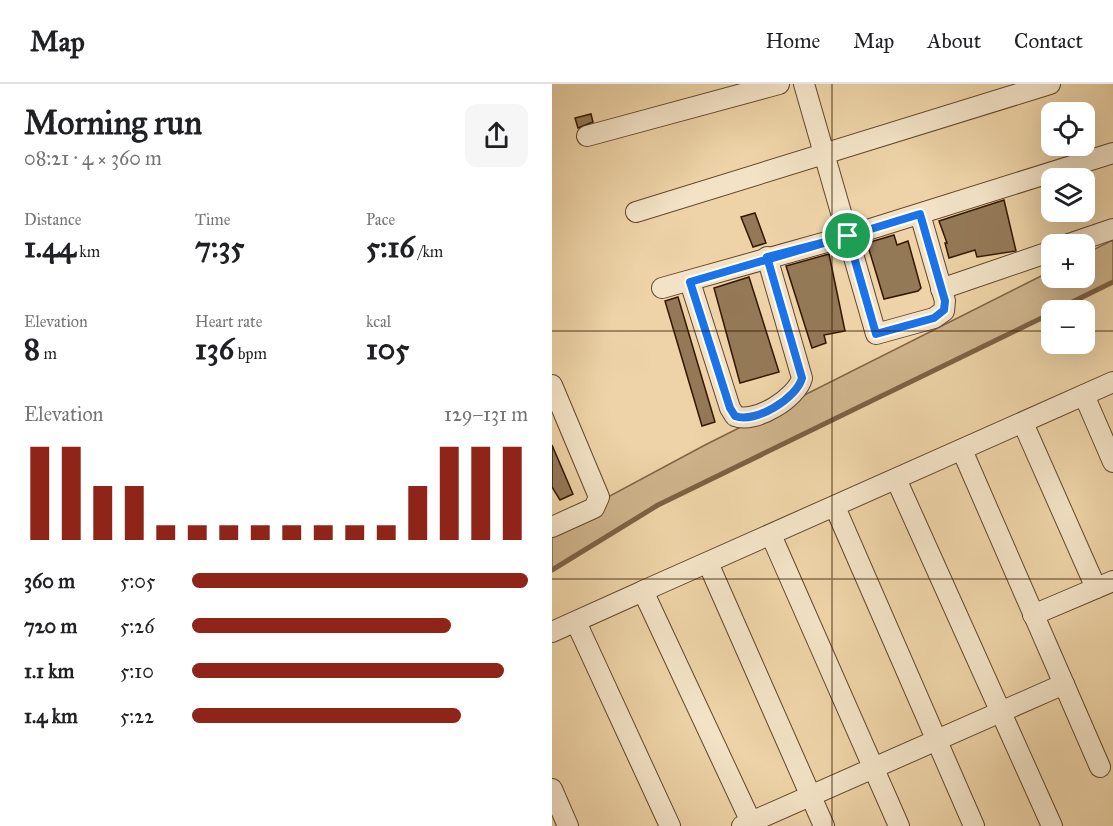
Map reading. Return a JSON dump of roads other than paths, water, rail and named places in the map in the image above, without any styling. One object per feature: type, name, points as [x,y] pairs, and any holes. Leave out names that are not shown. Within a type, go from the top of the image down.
[{"type":"street","points":[[587,136],[779,84]]},
{"type":"street","points":[[804,84],[876,334],[939,315],[945,306],[920,214]]},
{"type":"street","points":[[636,212],[1050,84]]},
{"type":"street","points":[[662,288],[848,236],[1113,153]]},
{"type":"street","points":[[1095,235],[1113,229]]},
{"type":"street","points":[[941,289],[1041,255]]},
{"type":"street","points":[[690,282],[730,408],[735,416],[751,417],[781,403],[794,393],[802,378],[767,257]]},
{"type":"street","points":[[552,632],[1113,382]]},
{"type":"street","points":[[552,385],[599,497],[594,508],[552,527]]},
{"type":"street","points":[[1084,395],[1113,462]]},
{"type":"street","points":[[1023,423],[1104,585],[1033,615]]},
{"type":"street","points":[[962,450],[1100,767]]},
{"type":"street","points":[[896,479],[1052,826]]},
{"type":"street","points":[[835,507],[974,826]]},
{"type":"street","points":[[771,535],[899,826]]},
{"type":"street","points":[[708,563],[824,826]]},
{"type":"street","points":[[643,591],[747,824],[1064,684]]},
{"type":"street","points":[[576,622],[670,826]]},
{"type":"street","points":[[552,789],[568,826]]},
{"type":"waterway","points":[[1076,300],[1113,282]]},
{"type":"waterway","points":[[552,570],[658,505],[1041,318]]}]
